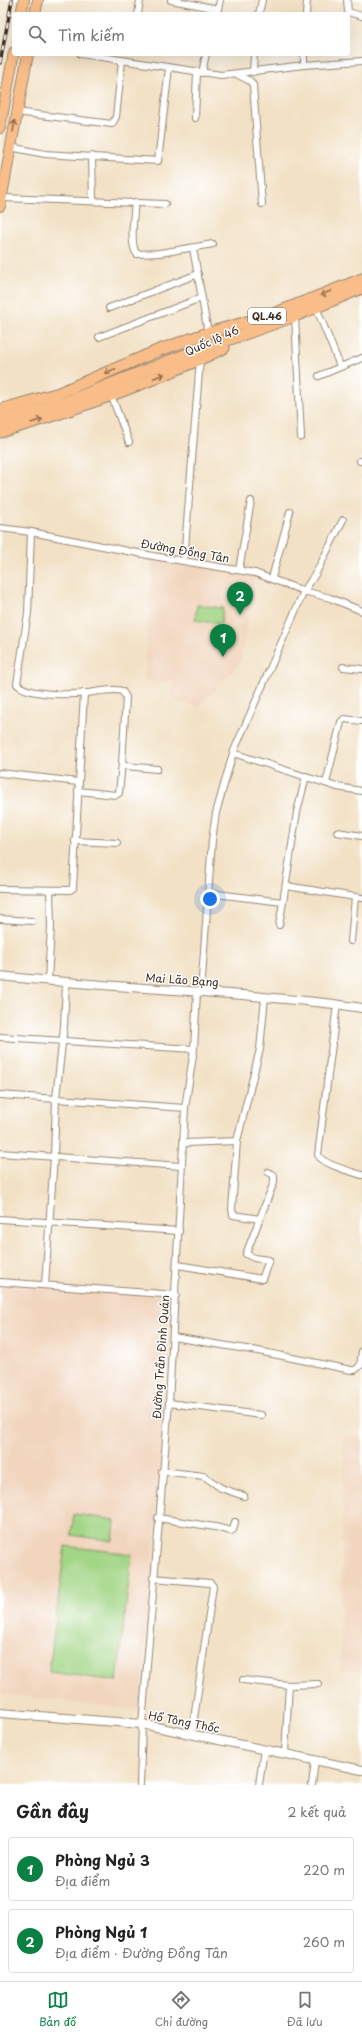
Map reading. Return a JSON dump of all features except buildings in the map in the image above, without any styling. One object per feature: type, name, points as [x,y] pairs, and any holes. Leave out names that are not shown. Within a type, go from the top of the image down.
[{"type":"highway","name":"Quốc lộ 46","points":[[174,359],[295,316],[313,303],[362,278]]},
{"type":"highway","name":"Quốc lộ 46","points":[[108,391],[265,317],[362,288]]},
{"type":"highway","points":[[0,410],[59,393],[157,351],[208,333],[265,317]]},
{"type":"highway","points":[[0,432],[68,412],[108,391],[200,359],[262,328]]},
{"type":"highway","name":"QL.46","points":[[0,421],[108,391]]},
{"type":"main road","points":[[21,12],[24,0]]},
{"type":"main road","points":[[36,12],[38,0]]},
{"type":"main road","points":[[0,128],[13,56]]},
{"type":"main road","points":[[1,202],[16,112],[28,56]]},
{"type":"main road","points":[[3,110],[16,112]]},
{"type":"street","points":[[138,12],[140,0]]},
{"type":"street","points":[[171,0],[218,12],[220,0]]},
{"type":"street","points":[[260,12],[262,0]]},
{"type":"street","points":[[306,12],[307,0]]},
{"type":"street","points":[[347,0],[348,12]]},
{"type":"street","points":[[350,13],[362,16]]},
{"type":"street","points":[[92,56],[221,75],[304,65],[362,61]]},
{"type":"street","points":[[16,112],[112,124],[116,117],[125,62],[129,56]]},
{"type":"street","points":[[194,118],[199,72],[205,56]]},
{"type":"street","points":[[253,72],[254,56]]},
{"type":"street","points":[[304,56],[304,65]]},
{"type":"street","points":[[10,147],[45,154],[159,160],[169,68]]},
{"type":"street","points":[[232,74],[242,76],[253,85],[262,204]]},
{"type":"street","points":[[92,156],[93,201]]},
{"type":"street","points":[[1,202],[93,201],[165,204]]},
{"type":"street","points":[[135,202],[133,235],[134,250],[137,254],[160,253],[213,244]]},
{"type":"street","points":[[193,248],[208,333]]},
{"type":"street","points":[[109,308],[198,274]]},
{"type":"street","points":[[99,337],[201,298]]},
{"type":"street","points":[[313,303],[340,366]]},
{"type":"street","points":[[295,316],[301,437]]},
{"type":"street","points":[[318,376],[362,358]]},
{"type":"street","points":[[184,561],[200,359]]},
{"type":"street","points":[[108,391],[128,442]]},
{"type":"street","points":[[239,570],[251,501]]},
{"type":"street","points":[[272,578],[290,512]]},
{"type":"street","name":"Đường Trần Đình Quán","points":[[140,1785],[142,1724],[153,1578],[169,1403],[172,1337],[178,1265],[181,1166],[184,1143],[185,1108],[194,1049],[214,822],[233,753],[304,591],[316,573],[344,520]]},
{"type":"street","name":"Đường Đồng Tân","points":[[0,528],[31,532],[239,570],[272,578],[362,611]]},
{"type":"street","points":[[31,532],[28,613],[17,684],[21,688],[28,690],[84,693],[118,690],[125,693],[119,793],[116,795],[78,791]]},
{"type":"street","points":[[344,667],[362,669]]},
{"type":"street","points":[[0,889],[70,890],[73,888],[84,693]]},
{"type":"street","points":[[326,783],[341,722],[344,719],[362,721]]},
{"type":"street","points":[[233,753],[326,783],[362,791]]},
{"type":"street","points":[[122,763],[126,766],[157,769]]},
{"type":"street","points":[[0,773],[78,782]]},
{"type":"street","points":[[279,925],[297,812],[306,776]]},
{"type":"street","points":[[337,832],[362,836]]},
{"type":"street","points":[[75,841],[117,843]]},
{"type":"street","points":[[286,886],[362,898]]},
{"type":"street","points":[[48,981],[51,926],[50,890]]},
{"type":"street","points":[[208,893],[283,902]]},
{"type":"street","points":[[351,941],[355,897]]},
{"type":"street","points":[[0,919],[32,921]]},
{"type":"street","name":"Mai Lão Bạng","points":[[0,976],[66,983],[265,997],[338,1004],[362,1008]]},
{"type":"street","points":[[45,1286],[54,1157],[56,1098],[64,1026],[66,983]]},
{"type":"street","points":[[260,1219],[233,1215],[232,1209],[237,1141],[260,1049],[265,997]]},
{"type":"street","points":[[338,1004],[318,1155],[320,1159],[362,1175]]},
{"type":"street","points":[[0,1037],[194,1049]]},
{"type":"street","points":[[0,1094],[185,1108]]},
{"type":"street","points":[[184,1143],[237,1141]]},
{"type":"street","points":[[0,1153],[181,1166]]},
{"type":"street","points":[[178,1265],[262,1279],[268,1260],[254,1258],[246,1254],[274,1182],[274,1176],[268,1172]]},
{"type":"street","points":[[0,1219],[179,1231]]},
{"type":"street","points":[[0,1282],[176,1295]]},
{"type":"street","points":[[172,1337],[258,1351],[351,1370],[355,1370],[360,1366],[362,1351]]},
{"type":"street","points":[[169,1403],[261,1415]]},
{"type":"street","points":[[162,1472],[204,1476],[221,1488],[244,1496]]},
{"type":"street","points":[[158,1518],[231,1531],[233,1530],[235,1522]]},
{"type":"street","points":[[153,1578],[210,1583],[213,1586],[192,1733]]},
{"type":"street","points":[[243,1680],[289,1686],[318,1684]]},
{"type":"street","points":[[285,1754],[289,1686]]},
{"type":"street","name":"Hồ Tông Thốc","points":[[0,1713],[142,1724],[192,1733],[362,1770]]},
{"type":"street","points":[[259,1785],[264,1749]]},
{"type":"street","points":[[312,1785],[315,1760]]},
{"type":"shaded area","points":[[153,556],[255,573],[241,662],[199,706],[171,702],[173,683],[144,680]]},
{"type":"shaded area","points":[[0,1284],[169,1295],[160,1471],[140,1710],[0,1694]]},
{"type":"shaded area","points":[[344,1436],[362,1437],[362,1671],[340,1671]]},
{"type":"green space","points":[[197,605],[223,608],[221,624],[195,620]]},
{"type":"green space","points":[[74,1514],[115,1520],[113,1541],[71,1535]]},
{"type":"green space","points":[[65,1546],[132,1554],[117,1681],[49,1672]]},
{"type":"railway","points":[[0,63],[12,0]]},
{"type":"place","name":"Phòng Ngủ 1","points":[[240,615]]},
{"type":"place","name":"Phòng Ngủ 3","points":[[223,657]]}]
